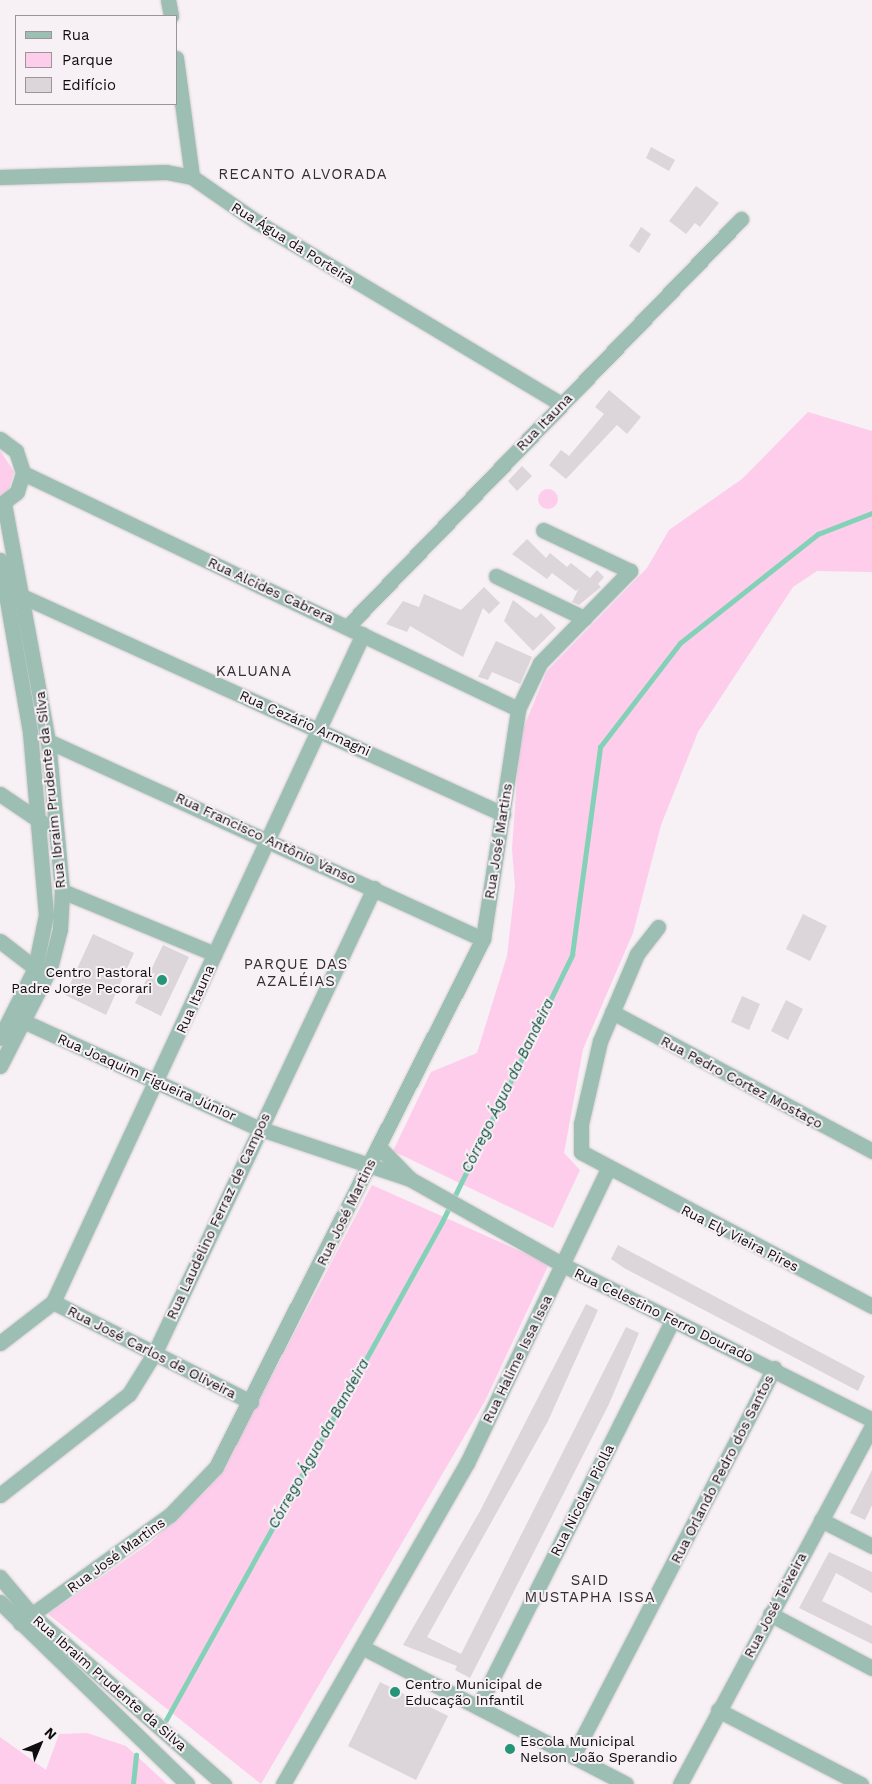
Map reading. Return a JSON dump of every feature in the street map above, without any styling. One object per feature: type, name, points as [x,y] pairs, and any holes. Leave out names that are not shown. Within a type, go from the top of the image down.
[{"type":"street","points":[[168,0],[171,15]]},
{"type":"street","points":[[178,73],[192,177]]},
{"type":"street","name":"Rua Água da Porteira","points":[[0,177],[166,172],[192,177],[256,222],[561,404]]},
{"type":"street","name":"Rua Itauna","points":[[348,626],[741,219]]},
{"type":"street","points":[[1,436],[16,451],[23,473],[17,492],[2,505]]},
{"type":"street","name":"Rua Alcides Cabrera","points":[[23,473],[348,626],[518,709]]},
{"type":"street","name":"Rua Ibraim Prudente da Silva","points":[[0,1066],[19,1020],[56,946],[62,891],[48,741],[24,597],[2,505]]},
{"type":"street","name":"Rua José Martins","points":[[26,1619],[187,1499],[216,1467],[251,1402],[483,939],[518,709],[540,663],[630,571],[543,530]]},
{"type":"street","name":"Rua Ibraim Prudente da Silva","points":[[0,560],[41,822],[46,915],[35,968],[19,1020],[0,1038]]},
{"type":"street","points":[[496,576],[584,618]]},
{"type":"street","name":"Rua Cezário Armagni","points":[[24,597],[317,728],[503,814]]},
{"type":"street","name":"Rua Itauna","points":[[0,1343],[53,1302],[159,1079],[214,954],[270,839],[317,728],[363,634]]},
{"type":"street","name":"Rua Francisco Antônio Vanso","points":[[48,741],[270,839],[483,939]]},
{"type":"street","points":[[0,794],[56,831]]},
{"type":"street","name":"Rua Laudelino Ferraz de Campos","points":[[0,1495],[130,1394],[156,1352],[258,1128],[374,888]]},
{"type":"street","points":[[62,891],[214,954]]},
{"type":"street","points":[[608,1169],[581,1152],[579,1135],[595,1060],[612,1012],[637,954],[658,927]]},
{"type":"street","points":[[0,941],[35,968]]},
{"type":"street","name":"Rua Pedro Cortez Mostaço","points":[[612,1012],[872,1151]]},
{"type":"street","name":"Rua Joaquim Figueira Júnior","points":[[19,1020],[159,1079],[258,1128],[368,1167],[410,1179]]},
{"type":"street","points":[[378,1146],[410,1179]]},
{"type":"street","name":"Rua Halime Issa Issa","points":[[283,1784],[467,1463],[608,1169]]},
{"type":"street","name":"Rua Ely Vieira Pires","points":[[608,1169],[872,1306]]},
{"type":"street","name":"Rua Celestino Ferro Dourado","points":[[410,1179],[442,1195],[563,1265],[774,1368],[872,1420]]},
{"type":"street","name":"Rua José Carlos de Oliveira","points":[[53,1302],[156,1352],[251,1402]]},
{"type":"street","name":"Rua Nicolau Piolla","points":[[478,1707],[673,1320]]},
{"type":"street","name":"Rua Orlando Pedro dos Santos","points":[[573,1756],[774,1368]]},
{"type":"street","name":"Rua José Teixeira","points":[[680,1784],[872,1426]]},
{"type":"street","points":[[821,1520],[872,1546]]},
{"type":"street","name":"Rua Ibraim Prudente da Silva","points":[[0,1577],[26,1619],[187,1784]]},
{"type":"street","name":"Rua Ibraim Prudente da Silva","points":[[0,1602],[26,1619],[224,1784]]},
{"type":"street","points":[[770,1614],[872,1668]]},
{"type":"street","points":[[362,1647],[626,1784]]},
{"type":"street","points":[[718,1710],[861,1784]]},
{"type":"green space","points":[[808,412],[872,431],[872,572],[817,571],[793,587],[698,732],[661,825],[633,933],[583,1049],[564,1153],[580,1170],[553,1228],[393,1151],[431,1072],[477,1053],[507,956],[515,886],[512,849],[520,736],[547,671],[647,568],[669,530],[742,479]]},
{"type":"green space","points":[[0,450],[14,472],[9,489],[0,496]]},
{"type":"green space","points":[[548,489],[555,492],[558,499],[555,506],[548,509],[541,506],[538,499],[541,492]]},
{"type":"green space","points":[[372,1185],[549,1264],[485,1401],[261,1784],[48,1614],[150,1543],[206,1491],[233,1450]]},
{"type":"green space","points":[[87,1733],[126,1746],[167,1784],[0,1784],[0,1737],[46,1770],[59,1734]]},
{"type":"building","points":[[651,147],[675,160],[669,171],[646,158]]},
{"type":"building","points":[[696,186],[719,203],[700,227],[695,223],[686,234],[669,221]]},
{"type":"building","points":[[641,227],[651,234],[639,253],[629,246]]},
{"type":"building","points":[[609,390],[641,417],[627,434],[617,425],[566,479],[549,465],[561,450],[569,456],[604,414],[595,407]]},
{"type":"building","points":[[522,466],[532,476],[517,491],[508,481]]},
{"type":"building","points":[[527,539],[546,558],[550,553],[567,567],[571,563],[590,578],[597,570],[604,577],[598,584],[601,587],[579,605],[572,602],[579,588],[576,591],[552,573],[547,579],[512,554]]},
{"type":"building","points":[[484,587],[500,603],[489,614],[483,608],[463,657],[410,626],[407,632],[386,624],[403,601],[419,607],[424,594],[461,610]]},
{"type":"building","points":[[513,600],[536,618],[541,613],[556,628],[533,651],[504,621]]},
{"type":"building","points":[[496,641],[532,657],[520,684],[492,672],[488,680],[478,677]]},
{"type":"building","points":[[803,914],[827,926],[810,961],[786,949]]},
{"type":"building","points":[[93,934],[134,953],[106,1015],[65,995]]},
{"type":"building","name":"Centro Pastoral Padre Jorge Pecorari","points":[[163,945],[189,957],[161,1016],[135,1003]]},
{"type":"building","points":[[742,996],[760,1004],[749,1030],[731,1022]]},
{"type":"building","points":[[786,1000],[803,1009],[788,1040],[771,1031]]},
{"type":"building","points":[[618,1245],[865,1376],[858,1391],[624,1268],[611,1259]]},
{"type":"building","points":[[586,1304],[598,1310],[548,1421],[427,1637],[461,1654],[626,1327],[639,1333],[609,1404],[470,1678],[455,1670],[457,1666],[403,1645],[480,1511]]},
{"type":"building","points":[[872,1470],[872,1505],[865,1520],[850,1513]]},
{"type":"building","points":[[829,1552],[872,1572],[872,1593],[836,1573],[822,1601],[872,1626],[872,1644],[799,1608]]},
{"type":"building","points":[[380,1682],[448,1716],[416,1780],[348,1746]]},
{"type":"waterway","name":"Córrego Água da Bandeira","points":[[166,1720],[442,1222],[572,955],[600,747],[680,643],[818,534],[872,513]]},
{"type":"waterway","name":"Córrego Água da Bandeira","points":[[133,1784],[136,1755]]},
{"type":"place","name":"Centro Pastoral Padre Jorge Pecorari","points":[[162,980]]},
{"type":"place","name":"Centro Municipal de Educação Infantil","points":[[395,1692]]},
{"type":"place","name":"Escola Municipal Nelson João Sperandio","points":[[510,1749]]},
{"type":"district","name":"RECANTO ALVORADA","points":[[303,175]]},
{"type":"district","name":"KALUANA","points":[[254,672]]},
{"type":"district","name":"PARQUE DAS AZALÉIAS","points":[[296,972]]},
{"type":"district","name":"SAID MUSTAPHA ISSA","points":[[590,1588]]}]
